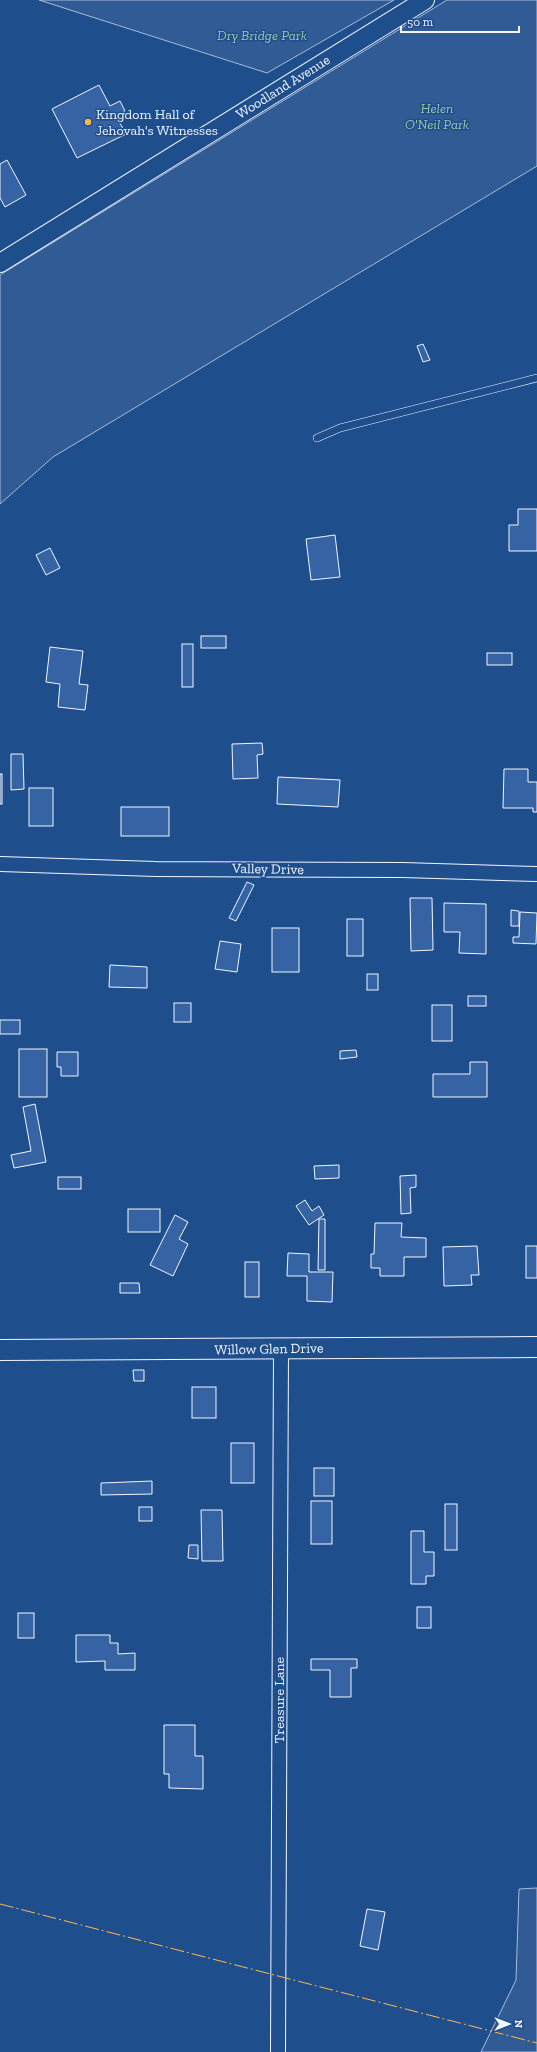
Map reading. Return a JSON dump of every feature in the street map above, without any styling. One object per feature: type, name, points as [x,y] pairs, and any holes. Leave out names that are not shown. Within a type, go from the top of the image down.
[{"type":"main road","name":"Willow Glen Drive","points":[[0,1350],[537,1347]]},
{"type":"street","name":"Woodland Avenue","points":[[0,263],[424,0]]},
{"type":"street","name":"Valley Drive","points":[[0,864],[156,869],[403,870],[537,874]]},
{"type":"street","name":"Treasure Lane","points":[[278,2052],[281,1349]]},
{"type":"lane","points":[[317,438],[340,428],[537,378]]},
{"type":"green space","name":"Dry Bridge Park","points":[[39,0],[394,0],[267,73]]},
{"type":"green space","name":"Helen O'Neil Park","points":[[447,0],[537,0],[537,166],[53,457],[0,504],[0,275]]},
{"type":"green space","points":[[537,1888],[537,2052],[481,2052],[516,1980],[519,1889]]},
{"type":"building","points":[[99,85],[110,106],[120,101],[125,111],[116,116],[126,134],[77,158],[52,109]]},
{"type":"building","points":[[7,160],[26,195],[5,207],[0,198],[0,164]]},
{"type":"building","points":[[423,344],[430,360],[423,362],[417,346]]},
{"type":"building","points":[[518,509],[537,509],[537,551],[509,551],[509,525],[518,525]]},
{"type":"building","points":[[335,535],[340,577],[311,580],[306,539]]},
{"type":"building","points":[[50,548],[60,568],[46,575],[36,555]]},
{"type":"building","points":[[201,636],[226,636],[226,648],[201,648]]},
{"type":"building","points":[[182,644],[193,644],[193,687],[182,687]]},
{"type":"building","points":[[50,647],[83,651],[79,684],[88,685],[85,710],[58,707],[60,684],[46,682]]},
{"type":"building","points":[[487,653],[512,653],[512,665],[487,665]]},
{"type":"building","points":[[262,743],[263,754],[257,755],[258,778],[233,779],[232,744]]},
{"type":"building","points":[[11,754],[23,754],[24,789],[11,790]]},
{"type":"building","points":[[504,769],[528,769],[528,782],[537,782],[537,812],[533,812],[533,808],[503,808]]},
{"type":"building","points":[[0,774],[2,774],[2,804],[0,804]]},
{"type":"building","points":[[278,777],[340,780],[338,807],[277,804]]},
{"type":"building","points":[[29,788],[53,788],[53,826],[29,826]]},
{"type":"building","points":[[121,807],[169,807],[169,836],[121,836]]},
{"type":"building","points":[[247,882],[254,885],[236,921],[229,918]]},
{"type":"building","points":[[410,898],[432,898],[433,950],[411,951]]},
{"type":"building","points":[[444,903],[486,904],[486,954],[459,953],[460,932],[444,932]]},
{"type":"building","points":[[511,910],[519,911],[519,926],[511,926]]},
{"type":"building","points":[[520,912],[537,913],[536,944],[513,943],[513,937],[519,937]]},
{"type":"building","points":[[347,919],[363,919],[363,956],[347,956]]},
{"type":"building","points":[[272,928],[299,928],[299,972],[272,972]]},
{"type":"building","points":[[220,941],[241,944],[237,972],[215,969]]},
{"type":"building","points":[[110,965],[147,967],[147,988],[109,987]]},
{"type":"building","points":[[367,974],[378,974],[378,990],[367,990]]},
{"type":"building","points":[[468,996],[486,996],[486,1006],[468,1006]]},
{"type":"building","points":[[174,1003],[191,1003],[191,1022],[174,1022]]},
{"type":"building","points":[[432,1005],[452,1005],[452,1041],[432,1041]]},
{"type":"building","points":[[0,1020],[20,1020],[20,1034],[0,1034]]},
{"type":"building","points":[[19,1049],[47,1049],[47,1097],[19,1097]]},
{"type":"building","points":[[356,1050],[357,1057],[340,1059],[340,1051]]},
{"type":"building","points":[[57,1052],[78,1052],[78,1076],[61,1076],[61,1067],[57,1067]]},
{"type":"building","points":[[470,1062],[487,1062],[487,1097],[433,1097],[433,1074],[470,1074]]},
{"type":"building","points":[[35,1104],[46,1162],[14,1168],[11,1155],[31,1151],[23,1107]]},
{"type":"building","points":[[339,1165],[339,1178],[315,1179],[314,1166]]},
{"type":"building","points":[[416,1175],[416,1187],[410,1188],[411,1213],[401,1214],[400,1176]]},
{"type":"building","points":[[58,1177],[81,1177],[81,1189],[58,1189]]},
{"type":"building","points":[[305,1200],[312,1211],[319,1206],[324,1215],[309,1225],[296,1206]]},
{"type":"building","points":[[128,1209],[160,1209],[160,1232],[128,1232]]},
{"type":"building","points":[[175,1215],[188,1222],[179,1239],[188,1244],[173,1276],[150,1265]]},
{"type":"building","points":[[319,1219],[325,1219],[325,1270],[318,1270]]},
{"type":"building","points":[[375,1223],[402,1223],[401,1237],[426,1238],[426,1257],[404,1257],[404,1276],[380,1276],[380,1268],[371,1268],[371,1254],[374,1254]]},
{"type":"building","points":[[477,1246],[479,1275],[471,1275],[472,1285],[444,1286],[443,1247]]},
{"type":"building","points":[[526,1246],[537,1246],[537,1278],[526,1278]]},
{"type":"building","points":[[288,1253],[309,1254],[309,1272],[333,1272],[332,1302],[307,1301],[307,1276],[287,1276]]},
{"type":"building","points":[[245,1262],[259,1262],[259,1297],[245,1297]]},
{"type":"building","points":[[120,1283],[139,1283],[140,1293],[120,1293]]},
{"type":"building","points":[[133,1370],[144,1370],[144,1381],[134,1381]]},
{"type":"building","points":[[192,1387],[216,1387],[216,1418],[192,1418]]},
{"type":"building","points":[[231,1443],[254,1443],[254,1483],[231,1483]]},
{"type":"building","points":[[314,1468],[334,1468],[334,1496],[314,1496]]},
{"type":"building","points":[[152,1481],[152,1494],[101,1495],[101,1483]]},
{"type":"building","points":[[311,1501],[332,1501],[332,1544],[311,1544]]},
{"type":"building","points":[[445,1504],[457,1504],[457,1550],[445,1550]]},
{"type":"building","points":[[139,1507],[152,1507],[152,1521],[139,1521]]},
{"type":"building","points":[[201,1510],[222,1510],[223,1561],[202,1561]]},
{"type":"building","points":[[411,1531],[424,1531],[424,1552],[434,1552],[434,1576],[426,1576],[426,1584],[411,1584]]},
{"type":"building","points":[[189,1545],[198,1545],[198,1559],[188,1558]]},
{"type":"building","points":[[417,1607],[431,1607],[431,1628],[417,1628]]},
{"type":"building","points":[[18,1613],[34,1613],[34,1638],[18,1638]]},
{"type":"building","points":[[76,1635],[110,1635],[110,1643],[118,1643],[118,1654],[135,1653],[135,1670],[105,1670],[105,1661],[76,1662]]},
{"type":"building","points":[[311,1659],[357,1659],[357,1668],[351,1668],[351,1697],[330,1697],[330,1670],[311,1670]]},
{"type":"building","points":[[164,1725],[195,1725],[195,1756],[203,1756],[203,1789],[169,1788],[169,1774],[164,1774]]},
{"type":"building","points":[[367,1909],[385,1912],[378,1950],[360,1946]]},
{"type":"power","points":[[0,1904],[537,2043]]},
{"type":"place","name":"Kingdom Hall of Jehovah's Witnesses","points":[[88,122]]}]
